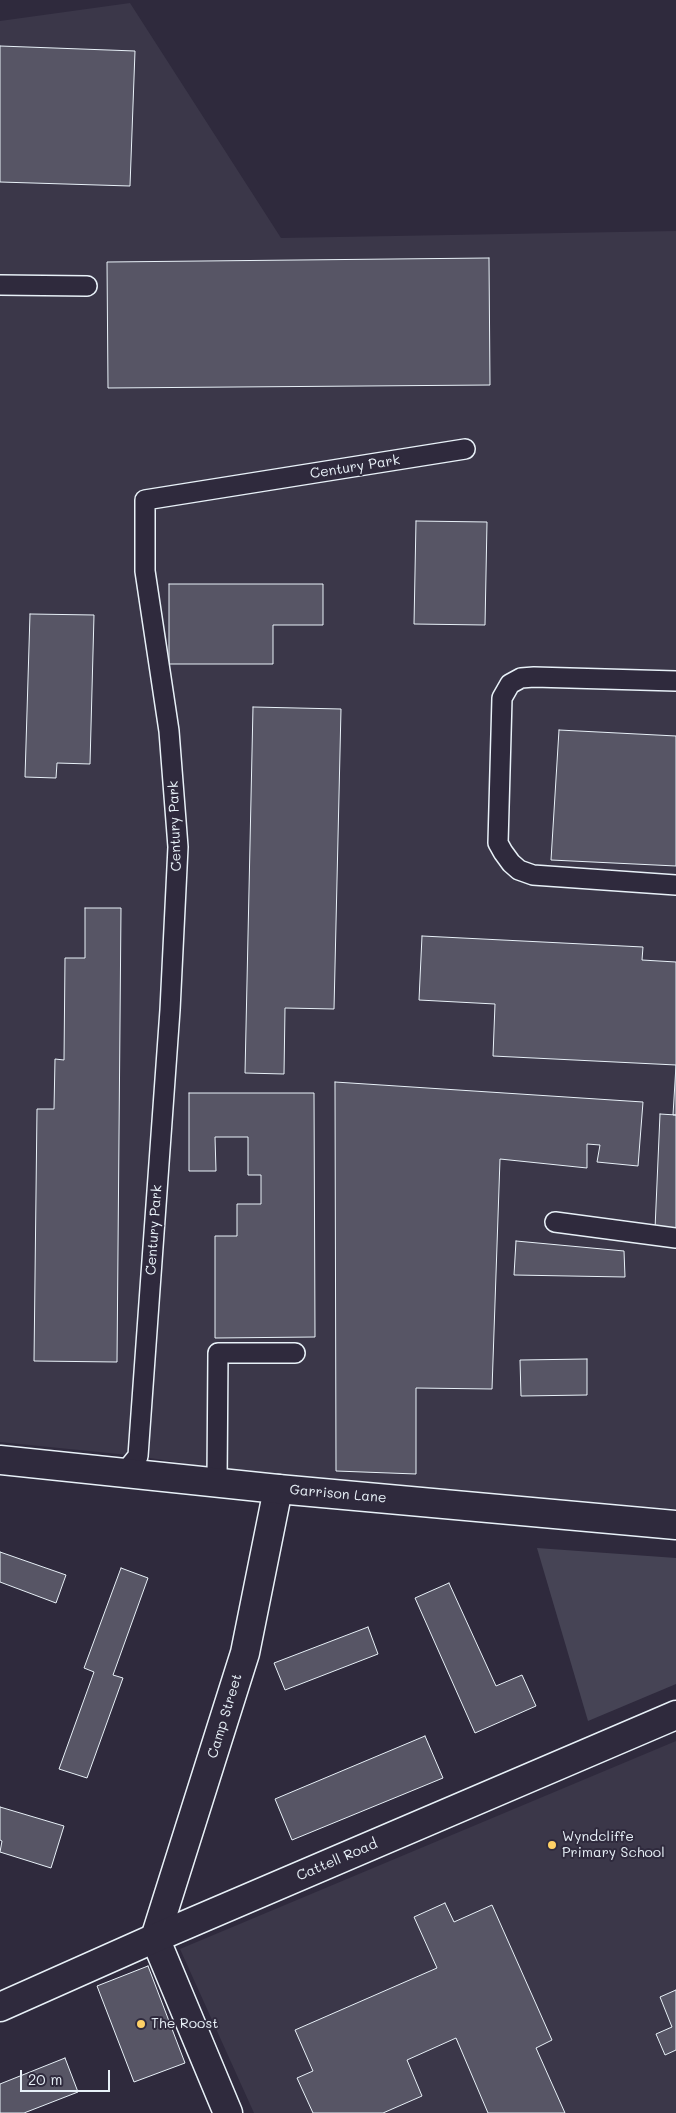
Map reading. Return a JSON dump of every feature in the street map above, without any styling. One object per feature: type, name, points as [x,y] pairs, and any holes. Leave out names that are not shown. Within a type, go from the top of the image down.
[{"type":"street","name":"Garrison Lane","points":[[0,1460],[278,1489],[676,1525]]},
{"type":"street","name":"Camp Street","points":[[155,1938],[245,1652],[278,1489]]},
{"type":"street","name":"Cattell Road","points":[[0,2007],[155,1938],[676,1715]]},
{"type":"street","points":[[155,1938],[228,2113]]},
{"type":"lane","points":[[0,285],[87,286]]},
{"type":"lane","name":"Century Park","points":[[126,1472],[138,1456],[170,1010],[178,848],[169,731],[145,571],[145,500],[465,450]]},
{"type":"lane","points":[[676,681],[534,677],[521,678],[510,684],[502,698],[498,843],[511,863],[519,870],[533,875],[676,884]]},
{"type":"lane","points":[[555,1222],[676,1238]]},
{"type":"lane","points":[[217,1482],[218,1353],[295,1353]]},
{"type":"shaded area","points":[[130,3],[281,238],[676,231],[676,1509],[254,1475],[138,1456],[0,1442],[0,21]]},
{"type":"shaded area","points":[[537,1548],[676,1558],[676,1684],[588,1721]]},
{"type":"shaded area","name":"Wyndcliffe Primary School","points":[[676,1741],[676,2113],[254,2113],[180,1949]]},
{"type":"building","points":[[0,46],[135,51],[130,186],[0,182]]},
{"type":"building","points":[[489,258],[490,385],[108,388],[107,262]]},
{"type":"building","points":[[416,521],[487,522],[485,625],[414,624]]},
{"type":"building","points":[[169,584],[323,584],[323,625],[273,625],[273,664],[169,664]]},
{"type":"building","points":[[30,614],[94,615],[90,764],[57,763],[56,778],[25,777]]},
{"type":"building","points":[[253,707],[341,709],[334,1009],[285,1008],[284,1074],[245,1073]]},
{"type":"building","points":[[559,730],[676,736],[676,866],[551,860]]},
{"type":"building","points":[[85,908],[121,908],[117,1362],[34,1361],[37,1109],[54,1109],[55,1059],[64,1060],[65,958],[85,958]]},
{"type":"building","points":[[422,936],[643,947],[642,960],[676,962],[676,1065],[493,1056],[495,1004],[419,1000]]},
{"type":"building","points":[[676,1065],[676,1115],[673,1115]]},
{"type":"building","points":[[335,1082],[643,1102],[638,1166],[597,1162],[600,1145],[587,1144],[587,1168],[500,1159],[492,1389],[416,1388],[416,1474],[336,1471]]},
{"type":"building","points":[[189,1093],[314,1093],[315,1337],[215,1338],[215,1236],[237,1236],[237,1204],[261,1204],[261,1175],[248,1175],[248,1137],[215,1137],[216,1171],[189,1171]]},
{"type":"building","points":[[660,1114],[676,1115],[676,1230],[655,1229]]},
{"type":"building","points":[[516,1241],[624,1251],[625,1277],[514,1275]]},
{"type":"building","points":[[587,1359],[587,1395],[521,1396],[520,1360]]},
{"type":"building","points":[[0,1552],[66,1575],[56,1603],[0,1582]]},
{"type":"building","points":[[121,1568],[148,1578],[113,1675],[123,1678],[87,1778],[59,1769],[94,1672],[84,1668]]},
{"type":"building","points":[[449,1583],[496,1686],[522,1675],[536,1706],[475,1733],[415,1598]]},
{"type":"building","points":[[368,1627],[378,1654],[285,1690],[274,1663]]},
{"type":"building","points":[[425,1736],[443,1778],[292,1840],[275,1799]]},
{"type":"building","points":[[0,1807],[64,1826],[51,1868],[0,1852],[2,1841],[0,1840]]},
{"type":"building","points":[[445,1903],[454,1922],[492,1905],[552,2040],[536,2048],[565,2113],[488,2113],[456,2038],[407,2060],[422,2096],[383,2113],[313,2113],[297,2078],[313,2071],[295,2030],[437,1968],[414,1917]]},
{"type":"building","name":"The Roost","points":[[148,1966],[185,2063],[134,2082],[97,1986]]},
{"type":"building","points":[[676,1990],[676,2050],[665,2055],[656,2034],[672,2027],[660,1997]]},
{"type":"building","points":[[65,2058],[78,2092],[24,2113],[0,2113],[0,2084]]},
{"type":"place","name":"Wyndcliffe Primary School","points":[[552,1845]]},
{"type":"place","name":"The Roost","points":[[141,2024]]}]
